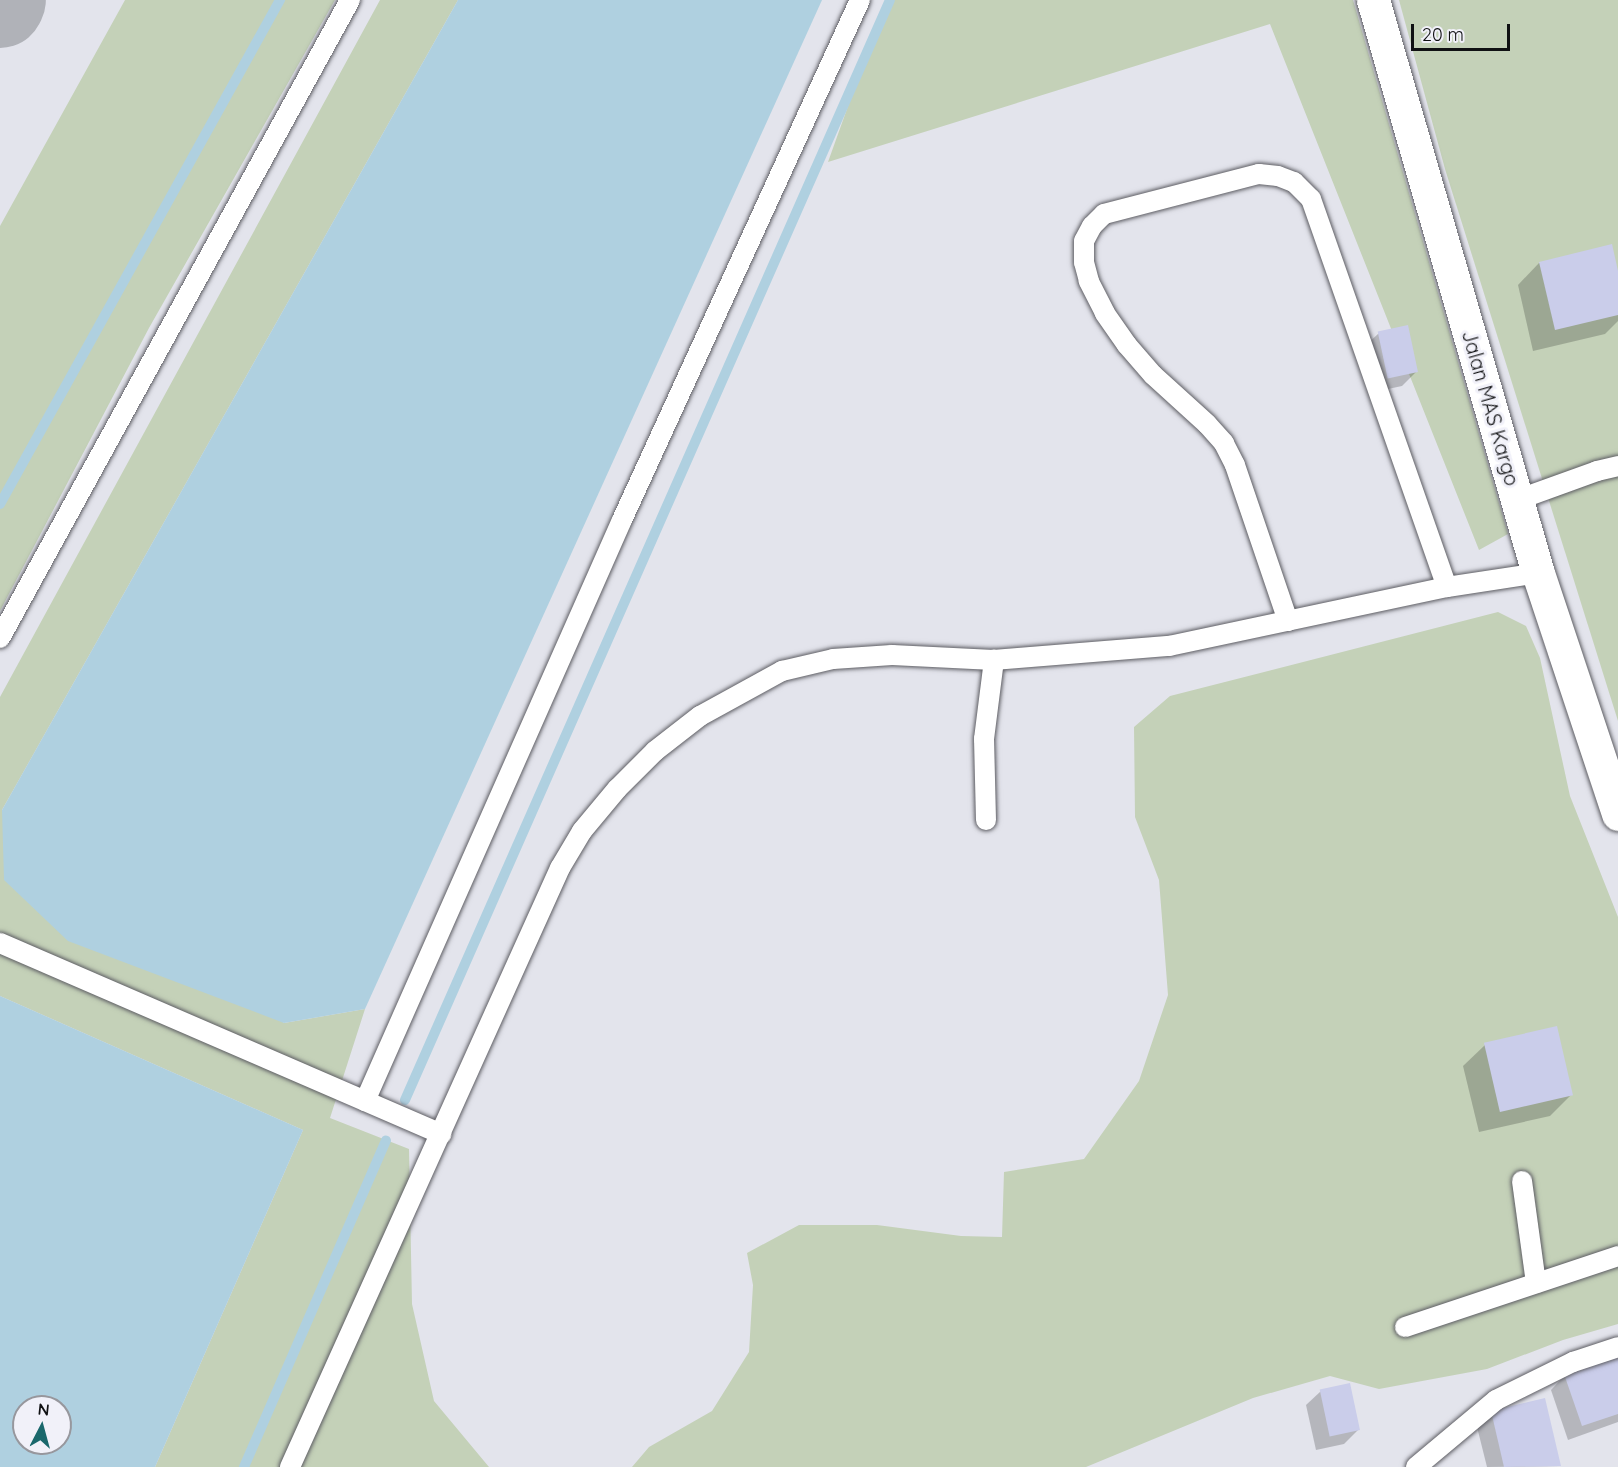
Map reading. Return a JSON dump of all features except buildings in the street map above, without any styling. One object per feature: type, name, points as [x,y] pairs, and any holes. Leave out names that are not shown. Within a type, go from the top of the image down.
[{"type":"street","name":"Jalan MAS Kargo","points":[[1373,0],[1538,573],[1618,814]]},
{"type":"lane","points":[[0,638],[350,0]]},
{"type":"lane","points":[[365,1101],[622,520],[860,0]]},
{"type":"lane","points":[[1288,621],[1235,465],[1224,443],[1207,424],[1153,375],[1127,345],[1105,313],[1089,280],[1084,262],[1084,241],[1092,225],[1104,214],[1259,174],[1278,176],[1294,182],[1311,199],[1447,587]]},
{"type":"lane","points":[[1517,500],[1597,471],[1618,466]]},
{"type":"lane","points":[[290,1467],[561,868],[582,831],[617,789],[655,751],[700,716],[782,671],[833,658],[892,655],[994,660],[1169,646],[1447,587],[1538,573]]},
{"type":"lane","points":[[986,820],[984,740],[994,660]]},
{"type":"lane","points":[[0,943],[441,1134]]},
{"type":"lane","points":[[1522,1181],[1536,1283]]},
{"type":"lane","points":[[1405,1326],[1618,1256]]},
{"type":"lane","points":[[1416,1467],[1496,1400],[1573,1362],[1618,1347]]},
{"type":"green space","points":[[125,0],[335,0],[149,328],[0,611],[0,226]]},
{"type":"green space","points":[[380,0],[458,0],[2,810],[284,1023],[365,1009],[330,1118],[409,1149],[412,1304],[434,1401],[489,1467],[155,1467],[303,1130],[0,996],[0,697]]},
{"type":"green space","points":[[886,0],[1353,0],[1508,534],[1479,550],[1270,24],[828,162]]},
{"type":"green space","points":[[1399,0],[1618,0],[1618,721],[1445,169]]},
{"type":"green space","points":[[1498,612],[1526,626],[1540,658],[1570,796],[1618,917],[1618,1324],[1563,1340],[1487,1369],[1379,1389],[1330,1376],[1253,1398],[1086,1467],[632,1467],[649,1447],[712,1411],[749,1352],[753,1285],[747,1253],[799,1225],[877,1225],[961,1236],[1002,1237],[1004,1172],[1084,1159],[1139,1081],[1168,995],[1159,880],[1135,817],[1134,727],[1170,696]]},
{"type":"water","points":[[458,0],[822,0],[365,1009],[284,1023],[68,941],[4,880],[2,810]]},
{"type":"water","points":[[0,996],[303,1130],[155,1467],[0,1467]]},
{"type":"waterway","points":[[0,504],[280,0]]},
{"type":"waterway","points":[[405,1100],[890,0]]},
{"type":"waterway","points":[[244,1467],[386,1141]]},
{"type":"taxiway","points":[[0,4],[2,0]]}]
